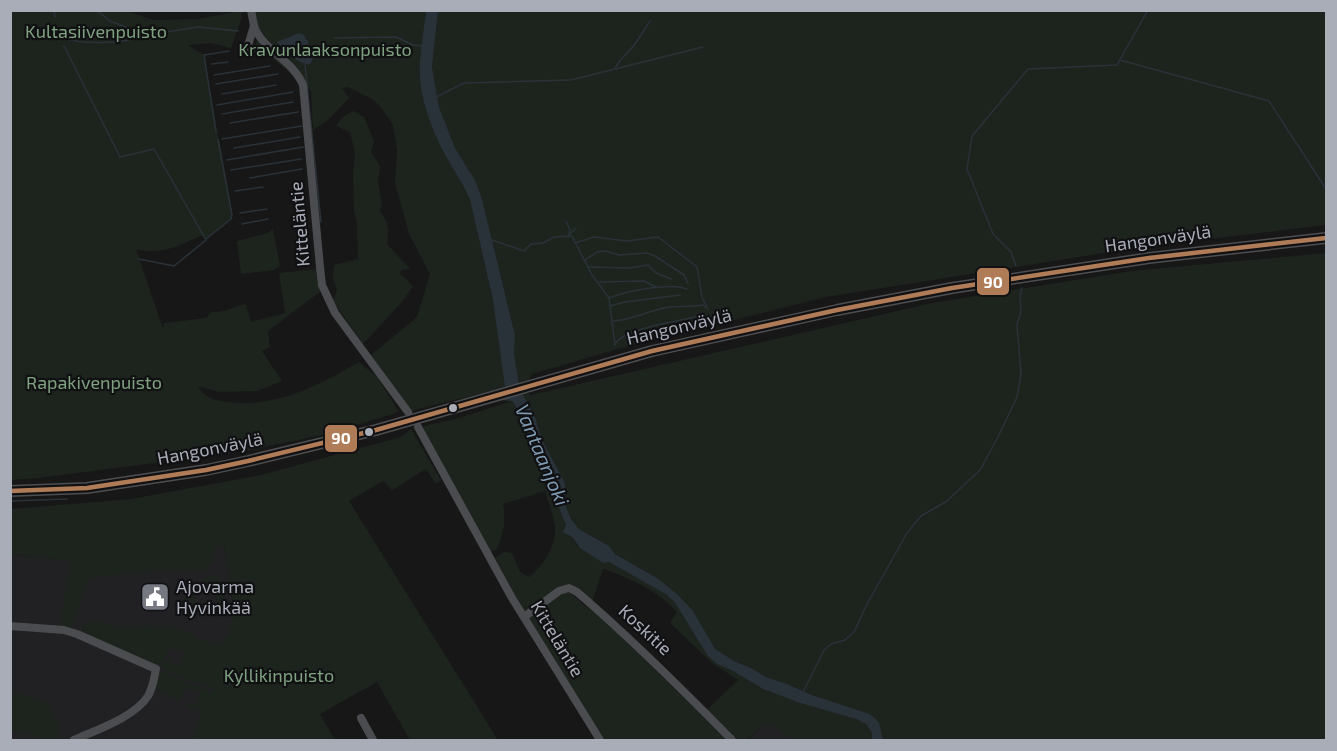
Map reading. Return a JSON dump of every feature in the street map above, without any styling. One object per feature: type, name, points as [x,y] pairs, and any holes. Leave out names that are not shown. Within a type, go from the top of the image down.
[{"type":"highway","name":"Hangonväylä","points":[[10,494],[164,477],[248,462],[323,444],[652,351],[837,310],[952,288],[1149,258],[1326,238]]},
{"type":"street","points":[[246,52],[254,26],[251,10]]},
{"type":"street","name":"Kitteläntie","points":[[254,26],[261,40],[300,76],[303,85],[322,285],[329,302],[408,412]]},
{"type":"street","name":"Kitteläntie","points":[[418,427],[524,617],[600,741]]},
{"type":"street","name":"Koskitie","points":[[524,617],[560,591],[569,588],[577,592],[625,632],[732,741]]},
{"type":"street","points":[[10,627],[64,630],[156,669],[152,689],[136,710],[74,741]]},
{"type":"street","points":[[361,718],[373,741]]},
{"type":"shaded area","points":[[224,546],[236,621],[191,740],[11,740],[11,554],[71,561],[69,574]]},
{"type":"shaded area","points":[[762,726],[773,726],[794,740],[747,740]]},
{"type":"green space","points":[[10,11],[127,11],[153,20],[196,19],[241,11],[242,17],[231,48],[211,43],[188,45],[204,55],[231,219],[206,240],[203,235],[162,250],[136,249],[163,329],[164,323],[206,318],[212,312],[246,304],[251,322],[285,313],[279,273],[317,269],[321,291],[268,331],[270,347],[262,351],[282,381],[257,391],[219,392],[198,386],[207,396],[219,401],[264,402],[297,393],[359,362],[377,377],[399,412],[331,433],[246,451],[234,445],[238,452],[11,480]]},
{"type":"green space","name":"Kravunlaaksonpuisto","points":[[254,11],[426,11],[420,65],[423,96],[439,143],[470,200],[493,300],[505,388],[414,410],[413,415],[371,355],[417,317],[430,274],[409,234],[395,183],[397,150],[393,125],[380,106],[372,99],[348,87],[342,88],[349,98],[327,121],[313,130],[311,91],[271,57],[252,52],[260,34]]},
{"type":"green space","points":[[438,11],[1326,11],[1326,225],[1142,247],[826,297],[618,349],[532,374],[529,381],[519,384],[514,353],[515,335],[482,199],[476,182],[455,148],[439,107],[432,67]]},
{"type":"green space","points":[[353,111],[364,117],[374,141],[371,152],[380,166],[378,182],[382,204],[380,211],[388,226],[387,244],[410,269],[401,270],[400,274],[413,286],[402,302],[363,344],[333,301],[337,290],[333,280],[334,265],[358,259],[357,222],[354,212],[355,153],[350,132],[336,126],[344,116]]},
{"type":"green space","points":[[273,229],[280,266],[274,270],[241,274],[237,241],[268,233]]},
{"type":"green space","points":[[1326,253],[1326,740],[883,740],[879,722],[870,714],[766,677],[715,649],[676,593],[657,578],[615,554],[609,546],[579,529],[571,519],[566,507],[565,483],[541,438],[536,419],[522,393],[527,392],[531,395],[932,303],[1131,271]]},
{"type":"green space","points":[[512,401],[523,419],[576,544],[603,563],[609,562],[667,595],[675,603],[708,656],[717,664],[763,689],[800,703],[856,719],[866,724],[872,733],[872,740],[794,740],[772,726],[762,726],[747,739],[735,740],[707,710],[738,680],[712,663],[670,623],[677,612],[661,597],[605,569],[603,569],[592,603],[570,585],[524,612],[495,558],[503,552],[512,553],[520,572],[529,577],[543,563],[550,552],[555,532],[545,491],[503,504],[504,526],[501,537],[497,549],[489,553],[423,430],[424,426]]},
{"type":"green space","name":"Kyllikinpuisto","points":[[411,429],[441,480],[436,484],[426,469],[392,490],[383,481],[349,501],[498,740],[410,740],[377,682],[320,714],[335,740],[191,740],[202,713],[186,706],[187,702],[195,705],[200,690],[196,689],[195,692],[185,688],[179,701],[155,688],[160,672],[163,672],[211,692],[212,689],[162,669],[166,660],[174,657],[171,663],[179,667],[185,653],[169,648],[160,667],[81,634],[84,624],[91,622],[127,628],[142,625],[166,626],[185,630],[206,642],[218,643],[227,635],[232,621],[233,603],[224,546],[214,548],[213,563],[205,571],[141,572],[89,578],[71,629],[60,627],[70,561],[11,554],[11,509],[131,499],[261,475],[401,437]]},
{"type":"green space","points":[[215,575],[220,579],[224,609],[218,609],[212,588],[201,580]]},
{"type":"green space","points":[[563,592],[574,595],[601,617],[728,740],[603,740],[528,617]]},
{"type":"green space","points":[[184,594],[195,595],[195,601],[187,609],[183,604],[178,605],[184,598]]},
{"type":"green space","points":[[15,694],[27,695],[48,703],[61,729],[57,733],[61,740],[39,740],[32,732],[11,732],[11,697]]},
{"type":"water","points":[[426,11],[438,11],[432,67],[439,107],[455,148],[476,182],[482,199],[515,335],[514,353],[519,384],[505,388],[493,300],[470,200],[439,143],[423,96],[420,65]]},
{"type":"water","points":[[299,33],[308,40],[308,48],[313,59],[310,64],[302,63],[292,57],[277,42]]},
{"type":"water","name":"Vantaanjoki","points":[[522,393],[536,419],[541,438],[565,483],[566,507],[571,519],[579,529],[609,546],[615,554],[657,578],[676,593],[693,611],[715,649],[766,677],[870,714],[879,722],[883,740],[872,740],[872,733],[866,724],[856,719],[800,703],[763,689],[717,664],[708,656],[675,603],[667,595],[609,562],[603,563],[580,548],[572,537],[563,532],[566,525],[518,410],[512,401],[499,400]]},
{"type":"waterway","points":[[54,10],[55,17]]},
{"type":"waterway","points":[[96,10],[110,21],[137,31],[166,32],[198,27],[238,31]]},
{"type":"waterway","points":[[1016,266],[1011,252],[993,234],[967,169],[972,136],[1028,69],[1117,65],[1148,10]]},
{"type":"waterway","points":[[615,68],[635,45],[650,21]]},
{"type":"waterway","points":[[58,37],[83,42],[108,42],[158,33]]},
{"type":"waterway","points":[[335,38],[396,37],[413,45],[423,46]]},
{"type":"waterway","points":[[64,46],[120,157],[154,149],[206,240],[174,266],[139,259]]},
{"type":"waterway","points":[[436,97],[464,83],[571,80],[703,47]]},
{"type":"waterway","points":[[216,132],[204,55],[229,51]]},
{"type":"waterway","points":[[1120,60],[1269,101],[1326,189]]},
{"type":"waterway","points":[[212,64],[228,62]]},
{"type":"waterway","points":[[305,65],[321,222]]},
{"type":"waterway","points":[[214,75],[270,66]]},
{"type":"waterway","points":[[216,84],[278,74]]},
{"type":"waterway","points":[[222,94],[276,85]]},
{"type":"waterway","points":[[217,105],[293,92]]},
{"type":"waterway","points":[[222,114],[293,102]]},
{"type":"waterway","points":[[230,123],[298,112]]},
{"type":"waterway","points":[[222,139],[302,126]]},
{"type":"waterway","points":[[234,148],[300,137]]},
{"type":"waterway","points":[[206,239],[231,219],[232,215],[218,139]]},
{"type":"waterway","points":[[227,160],[303,147]]},
{"type":"waterway","points":[[231,170],[301,159]]},
{"type":"waterway","points":[[250,178],[302,169]]},
{"type":"waterway","points":[[235,191],[263,187]]},
{"type":"waterway","points":[[240,213],[267,209]]},
{"type":"waterway","points":[[242,224],[268,219]]},
{"type":"waterway","points":[[566,221],[570,230],[568,237]]},
{"type":"waterway","points":[[570,234],[576,228]]},
{"type":"waterway","points":[[492,240],[524,251],[531,244],[543,243],[554,237],[572,236],[592,275],[609,298],[615,345]]},
{"type":"waterway","points":[[575,243],[594,237],[627,241],[658,237],[697,267],[702,297],[707,307]]},
{"type":"waterway","points":[[585,260],[597,252],[606,251],[619,255],[647,253],[684,275],[688,284]]},
{"type":"waterway","points":[[589,267],[629,268],[648,265],[656,273],[671,279]]},
{"type":"waterway","points":[[599,282],[644,281],[656,287]]},
{"type":"waterway","points":[[609,298],[637,290],[660,287],[687,289]]},
{"type":"waterway","points":[[803,692],[824,650],[831,644],[845,640],[854,632],[907,533],[921,516],[947,501],[980,470],[998,437],[1017,397],[1021,374],[1017,325],[1021,311],[1022,288]]},
{"type":"waterway","points":[[610,306],[680,295]]},
{"type":"waterway","points":[[613,321],[669,307],[703,305],[708,309]]},
{"type":"waterway","points":[[615,344],[621,338],[642,329],[704,315],[710,316]]},
{"type":"waterway","points":[[10,501],[67,499]]},
{"type":"transit line","name":"90","points":[[10,491],[87,488],[206,470],[248,461],[376,430],[652,351],[837,310],[952,288],[1149,258],[1326,238]]},
{"type":"place","name":"Ajovarma Hyvinkää","points":[[155,597]]},
{"type":"park label","name":"Kultasiivenpuisto","points":[[96,32]]},
{"type":"park label","name":"Rapakivenpuisto","points":[[94,383]]}]
